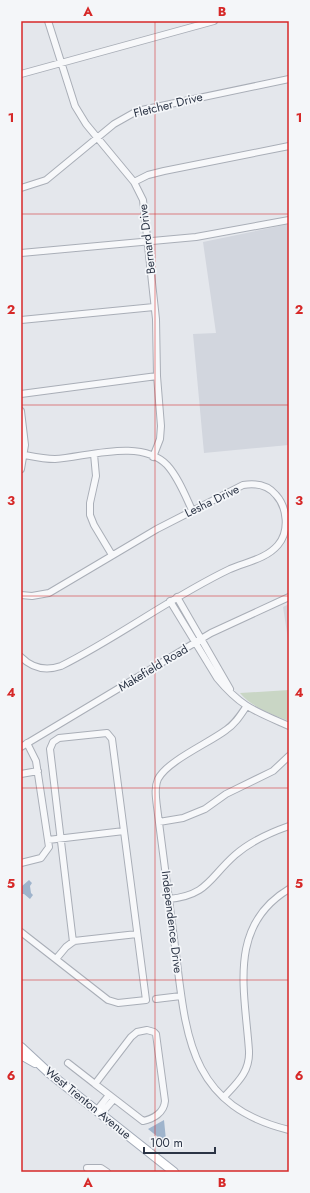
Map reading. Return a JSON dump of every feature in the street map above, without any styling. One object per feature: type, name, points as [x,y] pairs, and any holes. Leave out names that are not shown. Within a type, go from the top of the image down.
[{"type":"main road","name":"West Trenton Avenue","points":[[21,1047],[47,1071],[174,1172]]},
{"type":"main road","points":[[21,1054],[47,1071]]},
{"type":"street","name":"Bernard Drive","points":[[48,21],[75,106],[98,138],[134,182],[143,200],[154,307],[161,434],[153,457]]},
{"type":"street","points":[[21,74],[214,21]]},
{"type":"street","name":"Fletcher Drive","points":[[21,188],[46,180],[121,119],[147,108],[289,79]]},
{"type":"street","points":[[134,182],[148,175],[164,171],[289,146]]},
{"type":"street","points":[[21,253],[219,234],[289,220]]},
{"type":"street","points":[[21,320],[154,307]]},
{"type":"street","points":[[21,394],[157,376]]},
{"type":"street","points":[[21,411],[24,455],[21,469]]},
{"type":"street","points":[[24,455],[54,459],[130,450],[153,457],[164,462],[172,472],[192,510]]},
{"type":"street","points":[[94,454],[96,476],[90,503],[90,515],[94,525],[112,555]]},
{"type":"street","name":"Lesha Drive","points":[[21,595],[32,596],[48,593],[192,510],[239,487],[250,484],[263,486],[275,493],[281,503],[285,518],[285,534],[281,542],[270,552],[232,568],[177,597],[61,666],[49,669],[36,667],[21,657]]},
{"type":"street","points":[[177,597],[217,678],[246,707],[289,726]]},
{"type":"street","name":"Makefield Road","points":[[21,747],[198,641],[250,614],[289,597]]},
{"type":"street","points":[[170,601],[198,641]]},
{"type":"street","name":"Independence Drive","points":[[246,707],[237,720],[227,730],[163,772],[156,786],[159,822],[181,996],[189,1038],[199,1064],[211,1083],[236,1107],[255,1118],[289,1130]]},
{"type":"street","points":[[21,932],[112,1002],[124,1003],[146,1000],[112,739],[109,734],[103,732],[59,738],[51,744],[49,757],[73,942]]},
{"type":"street","points":[[21,863],[41,858],[49,847],[36,759],[28,743]]},
{"type":"street","points":[[159,822],[183,818],[205,809],[226,794],[273,771],[289,756]]},
{"type":"street","points":[[36,759],[49,757]]},
{"type":"street","points":[[21,774],[38,771]]},
{"type":"street","points":[[169,899],[187,897],[200,892],[245,847],[262,836],[289,826]]},
{"type":"street","points":[[48,840],[124,831]]},
{"type":"street","points":[[224,1097],[240,1080],[249,1064],[243,968],[248,938],[254,923],[264,909],[289,889]]},
{"type":"street","points":[[56,959],[73,942],[137,934]]},
{"type":"street","points":[[156,999],[181,996]]},
{"type":"street","points":[[68,1063],[111,1097],[143,1121],[164,1109],[165,1101],[156,1034],[147,1030],[135,1033],[95,1084]]},
{"type":"street","points":[[99,1112],[111,1097]]},
{"type":"street","points":[[87,1168],[100,1168],[107,1172]]},
{"type":"shaded area","points":[[289,224],[289,445],[204,453],[193,334],[216,333],[203,242]]},
{"type":"shaded area","points":[[289,604],[289,646],[283,607]]},
{"type":"green space","points":[[289,690],[289,721],[256,707],[240,693]]},
{"type":"water","points":[[29,880],[32,883],[30,886],[31,893],[33,895],[30,899],[24,894],[21,894],[21,887]]},
{"type":"water","points":[[164,1120],[166,1140],[163,1141],[148,1129]]}]
